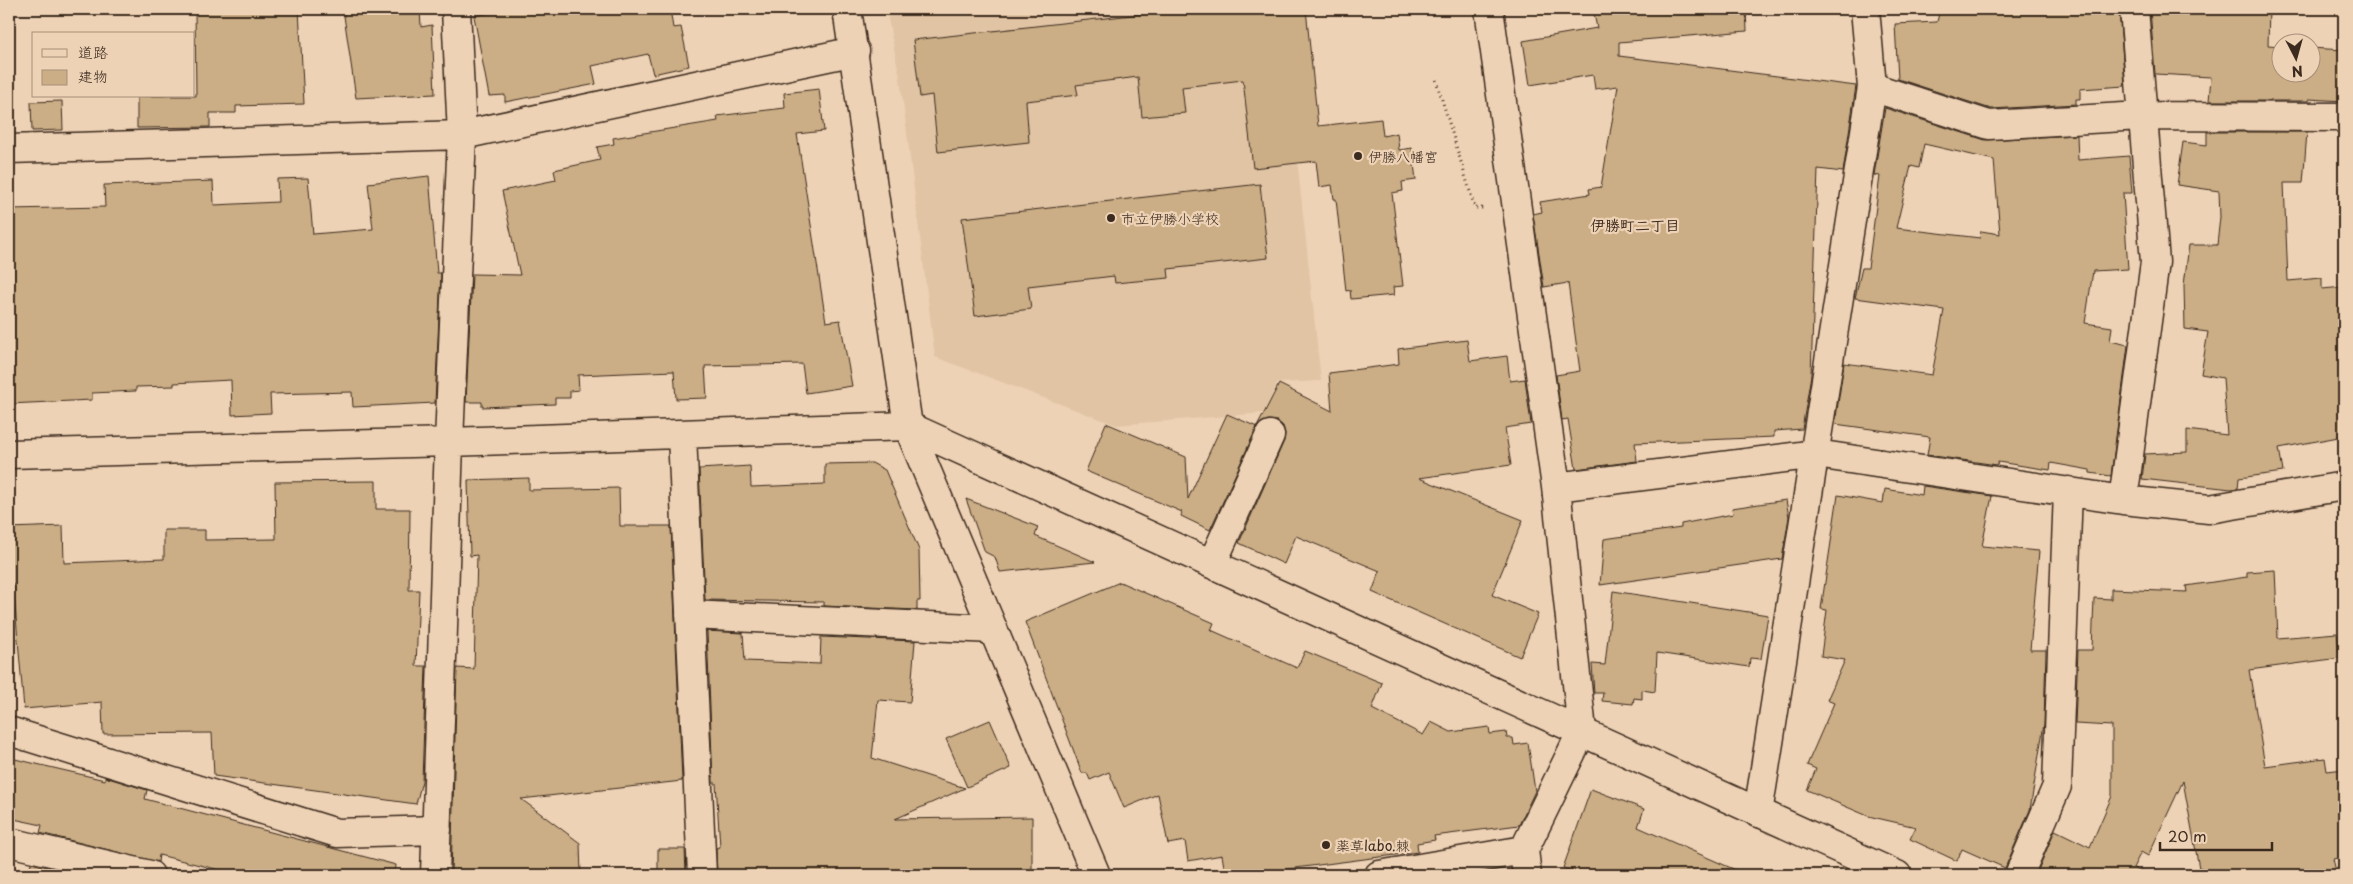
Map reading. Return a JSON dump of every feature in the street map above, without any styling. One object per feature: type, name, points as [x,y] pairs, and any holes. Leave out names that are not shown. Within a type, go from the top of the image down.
[{"type":"street","points":[[435,875],[449,442],[462,135],[456,9]]},
{"type":"street","points":[[847,9],[855,52],[908,426],[1096,875]]},
{"type":"street","points":[[1379,875],[1525,863],[1582,731],[1556,487],[1489,9]]},
{"type":"street","points":[[1758,813],[1816,454],[1872,87],[1865,9]]},
{"type":"street","points":[[2123,500],[2155,262],[2141,116],[2134,9]]},
{"type":"street","points":[[9,149],[462,135],[855,52]]},
{"type":"street","points":[[1872,87],[1989,125],[2141,116],[2344,117]]},
{"type":"street","points":[[9,454],[682,435],[908,426],[1897,875]]},
{"type":"street","points":[[682,435],[702,875]]},
{"type":"street","points":[[1212,564],[1270,435]]},
{"type":"street","points":[[1556,487],[1816,454],[2123,500],[2209,510],[2344,486]]},
{"type":"street","points":[[2019,875],[2057,786],[2068,491]]},
{"type":"street","points":[[690,615],[992,629]]},
{"type":"street","points":[[9,730],[337,833],[437,830]]},
{"type":"street","points":[[9,842],[140,874]]},
{"type":"path","points":[[1436,80],[1475,208],[1516,204]]},
{"type":"shaded area","name":"市立伊勝小学校","points":[[886,9],[1281,9],[1321,381],[1277,383],[1265,413],[1116,425],[935,357],[900,78]]},
{"type":"building","points":[[195,9],[299,9],[304,104],[236,106],[236,113],[210,113],[210,127],[137,128],[137,98],[195,98]]},
{"type":"building","points":[[343,9],[420,9],[421,27],[432,25],[435,94],[356,98]]},
{"type":"building","points":[[512,9],[670,9],[673,28],[681,27],[689,66],[653,74],[648,54],[592,66],[596,84],[505,102],[505,95],[489,96],[474,16]]},
{"type":"building","points":[[1185,9],[1306,9],[1318,126],[1381,119],[1383,136],[1397,133],[1399,150],[1412,148],[1416,180],[1402,182],[1403,191],[1392,193],[1403,286],[1393,287],[1394,295],[1351,299],[1350,290],[1346,291],[1336,199],[1334,199],[1332,185],[1319,187],[1316,161],[1253,168],[1243,80],[1182,87],[1185,113],[1142,117],[1138,77],[1076,85],[1078,95],[1026,101],[1029,142],[938,152],[932,95],[920,97],[913,40]]},
{"type":"building","points":[[1593,9],[1746,9],[1747,31],[1619,42],[1619,56],[1856,86],[1843,172],[1818,169],[1811,375],[1802,429],[1774,431],[1774,437],[1635,443],[1637,461],[1576,469],[1568,419],[1562,420],[1556,375],[1580,371],[1568,283],[1544,287],[1533,214],[1542,212],[1540,202],[1590,194],[1589,189],[1601,187],[1618,86],[1595,89],[1593,75],[1530,85],[1523,41],[1597,28]]},
{"type":"building","points":[[1940,9],[2119,9],[2125,86],[2080,89],[2080,99],[2076,99],[2076,104],[1991,109],[1898,79],[1895,24],[1937,22]]},
{"type":"building","points":[[2150,9],[2269,9],[2270,82],[2320,82],[2320,49],[2344,50],[2344,101],[2309,99],[2309,101],[2209,101],[2211,77],[2155,74]]},
{"type":"building","points":[[819,89],[824,131],[797,134],[826,322],[840,320],[852,386],[806,393],[802,364],[705,366],[707,398],[676,399],[674,371],[578,375],[579,390],[570,391],[570,398],[555,398],[555,404],[482,407],[482,402],[466,402],[472,274],[520,275],[502,191],[556,180],[554,170],[600,160],[597,147],[614,144],[613,138],[718,121],[717,116],[785,108],[784,93]]},
{"type":"building","points":[[62,101],[63,130],[32,131],[31,102]]},
{"type":"building","points":[[1885,108],[1985,140],[2077,135],[2078,160],[2129,156],[2132,193],[2123,193],[2128,269],[2093,271],[2085,323],[2112,327],[2110,341],[2128,345],[2111,476],[2090,473],[2090,470],[2051,463],[2050,470],[1998,462],[1997,465],[1927,455],[1930,437],[1835,424],[1844,363],[1932,375],[1944,310],[1855,298],[1862,268],[1868,268],[1880,176],[1874,175]],"holes":[[[1924,144],[1994,160],[2000,234],[1981,231],[1980,238],[1896,228],[1911,166],[1919,168]]]},
{"type":"building","points":[[2207,132],[2307,132],[2303,183],[2284,183],[2288,281],[2322,278],[2322,289],[2344,287],[2344,436],[2279,448],[2283,472],[2239,478],[2238,488],[2231,489],[2142,479],[2145,454],[2187,452],[2187,430],[2227,435],[2223,378],[2201,374],[2208,332],[2185,329],[2184,285],[2189,245],[2217,245],[2220,217],[2219,191],[2177,185],[2183,142],[2207,145]]},
{"type":"building","points":[[429,176],[437,273],[441,273],[435,403],[353,407],[352,392],[270,394],[271,413],[232,415],[231,380],[174,383],[174,386],[136,387],[136,391],[92,393],[92,400],[9,404],[9,209],[105,207],[104,185],[213,181],[214,205],[278,202],[277,179],[308,178],[313,234],[373,229],[368,183]]},
{"type":"building","points":[[1260,184],[1268,258],[1168,269],[1169,278],[1115,283],[1114,276],[1028,286],[1031,309],[975,316],[962,218]]},
{"type":"building","points":[[1467,340],[1470,361],[1507,356],[1510,381],[1525,379],[1531,424],[1505,428],[1511,465],[1419,478],[1523,520],[1492,595],[1538,614],[1520,657],[1372,592],[1380,571],[1296,536],[1284,564],[1239,543],[1284,441],[1285,433],[1283,426],[1277,421],[1268,420],[1257,427],[1279,384],[1332,411],[1329,373],[1399,364],[1398,349]]},
{"type":"building","points":[[1227,414],[1257,427],[1210,530],[1181,516],[1182,512],[1086,471],[1106,423],[1186,457],[1188,499]]},
{"type":"building","points":[[872,463],[885,470],[919,550],[920,601],[917,601],[917,610],[824,606],[824,602],[705,600],[699,469],[750,466],[751,487],[825,484],[825,464]]},
{"type":"building","points":[[529,478],[529,490],[619,488],[620,526],[671,526],[682,781],[521,799],[580,843],[581,875],[451,875],[457,668],[474,669],[477,555],[470,556],[468,480]]},
{"type":"building","points":[[376,481],[376,509],[410,509],[409,590],[419,590],[416,666],[426,666],[422,781],[416,804],[214,776],[212,733],[103,734],[102,702],[24,709],[13,583],[9,583],[9,528],[63,526],[64,563],[164,559],[164,530],[205,530],[205,540],[276,539],[275,482]]},
{"type":"building","points":[[1923,486],[1992,496],[1982,546],[2039,551],[2030,650],[2046,650],[2044,724],[2030,810],[2005,868],[1962,849],[1957,861],[1910,839],[1916,827],[1868,816],[1807,790],[1816,769],[1807,765],[1834,703],[1827,700],[1845,660],[1821,656],[1827,610],[1821,609],[1838,495],[1883,503],[1885,489],[1922,495]]},
{"type":"building","points":[[966,499],[1038,527],[1035,536],[1095,562],[1000,572],[995,557],[985,552]]},
{"type":"building","points":[[1786,500],[1789,517],[1782,559],[1600,585],[1604,539],[1681,528],[1681,524],[1733,514],[1732,508]]},
{"type":"building","points":[[2275,570],[2278,638],[2337,633],[2340,658],[2249,670],[2265,766],[2325,758],[2327,771],[2344,769],[2344,857],[2333,859],[2337,875],[2204,875],[2202,868],[2199,868],[2183,781],[2148,856],[2141,852],[2133,868],[2148,875],[2036,875],[2055,830],[2090,847],[2112,796],[2112,726],[2075,724],[2078,650],[2092,650],[2094,598],[2111,599],[2111,589],[2187,592],[2186,586],[2247,577],[2247,572]]},
{"type":"building","points":[[1120,582],[1214,623],[1211,630],[1297,668],[1305,651],[1382,683],[1372,709],[1423,735],[1431,722],[1451,732],[1489,727],[1490,734],[1506,732],[1507,738],[1513,738],[1514,745],[1528,743],[1535,791],[1519,825],[1434,836],[1435,840],[1417,843],[1418,852],[1242,875],[1242,870],[1225,873],[1222,855],[1188,861],[1185,841],[1168,844],[1158,794],[1124,808],[1109,772],[1090,780],[1087,773],[1082,773],[1025,622]]},
{"type":"building","points":[[1613,591],[1768,615],[1761,659],[1750,658],[1749,667],[1657,653],[1655,692],[1642,690],[1642,699],[1634,698],[1633,704],[1602,701],[1603,693],[1594,693],[1592,664],[1605,665]]},
{"type":"building","points":[[707,631],[743,633],[745,661],[820,664],[821,637],[915,641],[910,702],[878,700],[872,758],[965,788],[895,819],[1032,817],[1032,875],[717,875],[716,848],[720,847],[716,783],[713,783]]},
{"type":"building","points":[[990,720],[1011,768],[967,787],[946,739]]},
{"type":"building","points":[[15,759],[105,780],[105,777],[147,790],[145,799],[396,865],[395,875],[240,875],[159,855],[158,862],[40,833],[42,825],[9,818],[9,787]]},
{"type":"building","points":[[1591,789],[1644,809],[1638,827],[1747,875],[1580,875],[1563,868]]},
{"type":"building","points":[[658,849],[685,849],[686,875],[658,875]]},
{"type":"building","points":[[31,863],[82,875],[28,875]]},
{"type":"place","name":"伊勝八幡宮","points":[[1358,156]]},
{"type":"place","name":"市立伊勝小学校","points":[[1111,218]]},
{"type":"place","name":"薬草labo.棘","points":[[1326,845]]},
{"type":"district","name":"伊勝町二丁目","points":[[1635,224]]}]
